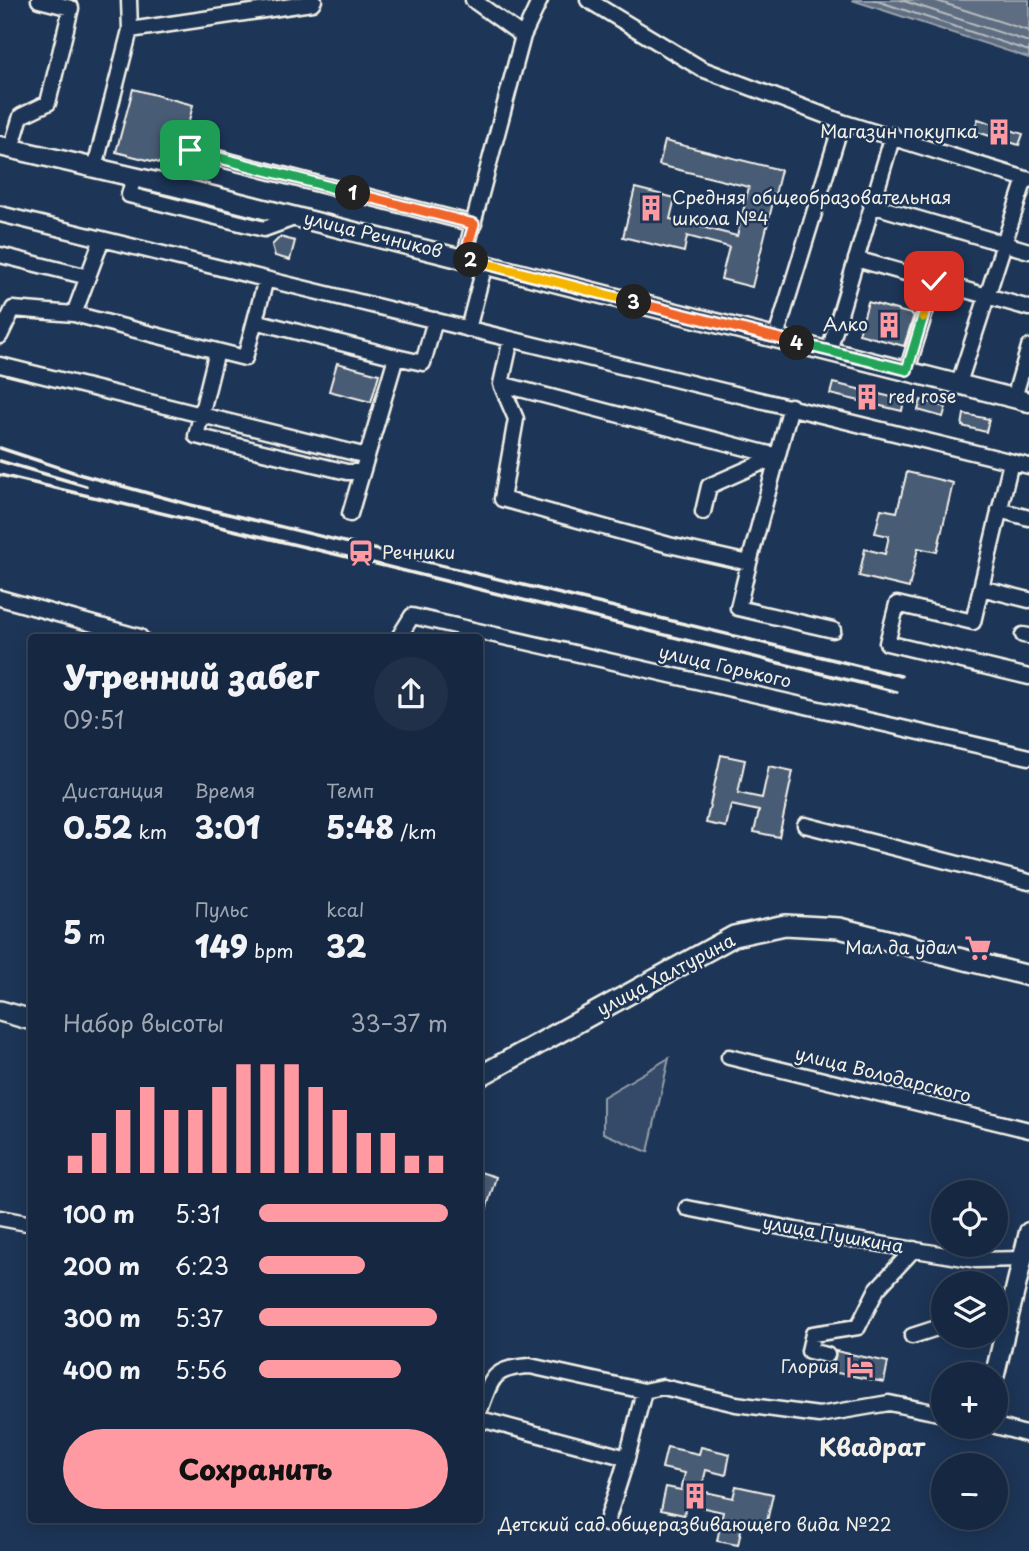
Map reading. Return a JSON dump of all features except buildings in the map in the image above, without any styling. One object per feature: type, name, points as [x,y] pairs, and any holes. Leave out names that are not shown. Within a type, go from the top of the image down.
[{"type":"main road","name":"улица Халтурина","points":[[483,1074],[734,936],[785,925],[839,928],[1029,976]]},
{"type":"main road","points":[[0,1010],[28,1019]]},
{"type":"street","points":[[6,148],[21,116],[48,103],[71,8],[39,0]]},
{"type":"street","points":[[95,167],[130,30],[128,0]]},
{"type":"street","points":[[130,30],[312,3],[314,0]]},
{"type":"street","points":[[473,0],[523,36]]},
{"type":"street","points":[[464,258],[523,36],[540,0]]},
{"type":"street","points":[[588,0],[702,69],[842,122],[893,135],[1027,180],[1003,243],[959,383]]},
{"type":"street","points":[[776,337],[842,122]]},
{"type":"street","points":[[829,351],[893,135]]},
{"type":"street","name":"улица Речников","points":[[6,148],[297,216],[1021,400]]},
{"type":"street","points":[[173,186],[190,150],[474,224]]},
{"type":"street","points":[[134,177],[129,195],[264,229],[297,216]]},
{"type":"street","points":[[871,205],[1029,251]]},
{"type":"street","points":[[0,214],[1029,466]]},
{"type":"street","points":[[74,314],[102,239]]},
{"type":"street","points":[[0,255],[88,277]]},
{"type":"street","points":[[856,259],[1029,309]]},
{"type":"street","points":[[468,328],[485,264]]},
{"type":"street","points":[[0,336],[6,310],[74,314],[245,359],[266,279]]},
{"type":"street","points":[[907,370],[934,281]]},
{"type":"street","points":[[255,321],[423,363],[435,320]]},
{"type":"street","points":[[511,339],[501,384],[516,419],[502,499],[669,545],[749,563]]},
{"type":"street","points":[[1021,400],[1029,347]]},
{"type":"street","points":[[217,351],[195,436],[347,472],[362,472]]},
{"type":"street","points":[[350,514],[396,357]]},
{"type":"street","points":[[0,365],[367,456]]},
{"type":"street","points":[[501,384],[777,456]]},
{"type":"street","points":[[790,406],[738,608],[832,630]]},
{"type":"street","points":[[703,512],[709,486],[777,456]]},
{"type":"street","points":[[1011,462],[973,622],[897,604],[887,643],[1029,677]]},
{"type":"street","points":[[999,510],[1029,517]]},
{"type":"street","points":[[981,588],[1029,600]]},
{"type":"street","points":[[0,598],[129,634]]},
{"type":"street","name":"улица Горького","points":[[401,634],[412,616],[1029,757]]},
{"type":"street","points":[[806,825],[1029,882]]},
{"type":"street","name":"улица Володарского","points":[[729,1057],[1029,1130]]},
{"type":"street","name":"улица Пушкина","points":[[687,1208],[976,1260],[1022,1259]]},
{"type":"street","points":[[0,1218],[28,1223]]},
{"type":"street","points":[[1008,1301],[1029,1232]]},
{"type":"street","points":[[827,1354],[809,1351],[813,1334],[858,1327],[877,1289],[914,1250]]},
{"type":"street","points":[[912,1335],[931,1329]]},
{"type":"street","points":[[483,1402],[493,1377],[510,1367],[530,1366],[644,1391],[663,1387],[736,1404],[819,1415],[889,1402],[931,1411]]},
{"type":"street","points":[[606,1524],[644,1391]]},
{"type":"street","points":[[483,1420],[627,1458]]},
{"type":"street","points":[[1008,1429],[1029,1435]]},
{"type":"shaded area","points":[[669,1058],[648,1152],[603,1133],[603,1097]]},
{"type":"water","points":[[852,0],[1029,0],[1029,58]]},
{"type":"railway","points":[[0,448],[82,475],[191,505],[901,676]]},
{"type":"railway","points":[[0,461],[86,486]]},
{"type":"railway","points":[[0,475],[897,692]]},
{"type":"place","name":"Магазин покупка","points":[[999,132]]},
{"type":"place","name":"Средняя общеобразовательная школа №4","points":[[651,208]]},
{"type":"place","name":"Алко","points":[[889,325]]},
{"type":"place","name":"red rose","points":[[867,397]]},
{"type":"place","name":"Речники","points":[[361,553]]},
{"type":"place","name":"Мал да удал","points":[[978,948]]},
{"type":"place","name":"Глория","points":[[860,1367]]},
{"type":"place","name":"Детский сад общеразвивающего вида №22","points":[[695,1496]]},
{"type":"district","name":"Квадрат","points":[[872,1448]]},
{"type":"route","points":[[190,150],[474,224],[464,258],[907,370],[934,281]]}]
